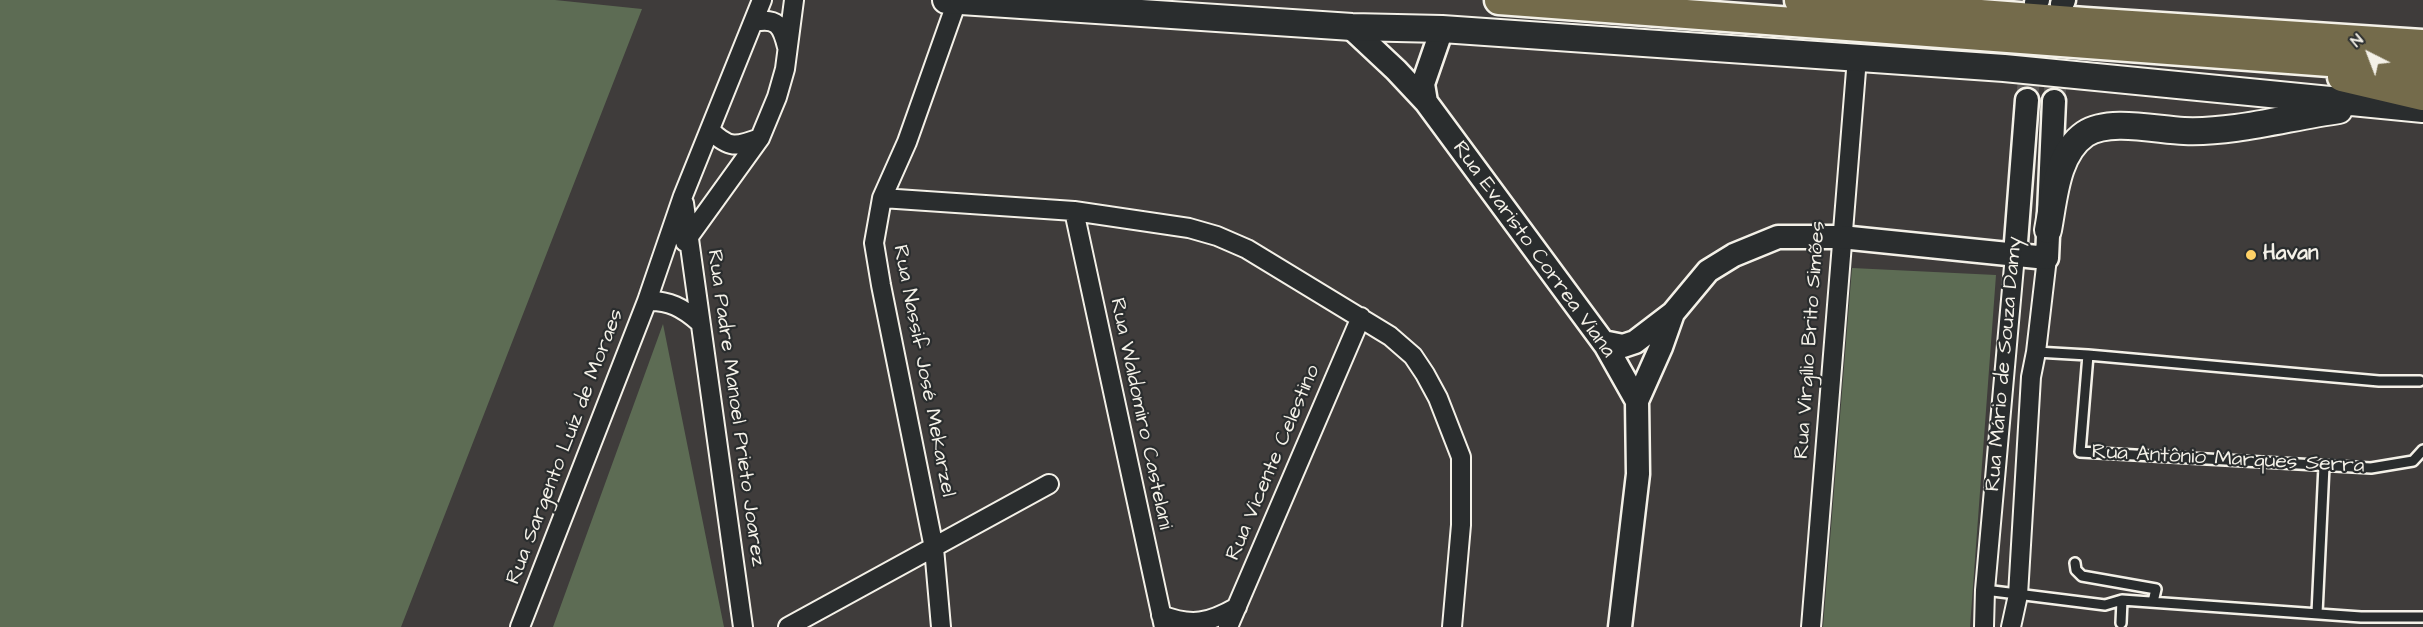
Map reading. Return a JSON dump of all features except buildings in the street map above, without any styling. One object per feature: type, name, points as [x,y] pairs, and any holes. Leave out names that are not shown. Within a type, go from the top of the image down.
[{"type":"main road","points":[[946,0],[1349,26],[1442,29],[2016,69],[2423,109]]},
{"type":"main road","points":[[1499,0],[2423,69]]},
{"type":"main road","points":[[1799,0],[2085,22],[2423,44]]},
{"type":"main road","points":[[2147,50],[2344,77],[2423,96]]},
{"type":"main road","points":[[2048,230],[2065,158],[2086,134],[2102,128],[2133,127],[2202,131],[2262,124],[2347,108],[2423,109]]},
{"type":"street","name":"Rua Sargento Luíz de Moraes","points":[[520,627],[651,292],[683,196],[762,0]]},
{"type":"street","name":"Rua Sargento Luíz de Moraes","points":[[651,292],[760,138],[777,97],[789,52],[794,0]]},
{"type":"street","name":"Rua Nassif José Mekarzel","points":[[941,627],[934,548],[874,243],[882,198],[907,142],[957,1]]},
{"type":"street","points":[[754,22],[772,21],[779,26],[789,52]]},
{"type":"street","name":"Rua Evaristo Correa Viana","points":[[1349,26],[1426,102],[1603,342],[1637,401]]},
{"type":"street","points":[[1426,102],[1423,84],[1442,29]]},
{"type":"street","name":"Rua Virgílio Brito Simões","points":[[1812,627],[1841,237],[1857,58]]},
{"type":"street","name":"Rua Mário de Souza Damy","points":[[1984,627],[1985,590],[2027,100]]},
{"type":"street","name":"Rua Mário de Souza Damy","points":[[2011,627],[2018,595],[2031,376],[2047,258],[2054,101]]},
{"type":"street","points":[[710,130],[719,140],[732,146],[760,138]]},
{"type":"street","name":"Rua Padre Manoel Prieto Joarez","points":[[683,196],[743,627]]},
{"type":"street","points":[[882,198],[1074,211],[1148,220],[1189,228],[1217,236],[1247,249],[1390,336],[1413,356],[1438,398],[1461,457],[1461,525],[1452,627]]},
{"type":"street","name":"Rua Waldomiro Castelani","points":[[1074,211],[1163,621]]},
{"type":"street","points":[[1603,342],[1623,346],[1635,342],[1673,313],[1708,271],[1749,248],[1779,237],[1841,237],[2047,258]]},
{"type":"street","points":[[651,292],[679,307],[699,322]]},
{"type":"street","points":[[1620,627],[1638,474],[1637,401],[1673,313]]},
{"type":"street","name":"Rua Vicente Celestino","points":[[1228,627],[1361,317]]},
{"type":"street","points":[[2004,387],[2036,352]]},
{"type":"street","points":[[788,627],[1049,484]]},
{"type":"street","points":[[1163,621],[1204,624],[1237,607]]},
{"type":"lane","points":[[2036,352],[2379,381],[2420,381]]},
{"type":"lane","name":"Rua Antônio Marques Serra","points":[[2088,356],[2080,452],[2371,468],[2413,461],[2423,450]]},
{"type":"lane","points":[[2317,613],[2324,466]]},
{"type":"lane","points":[[2075,563],[2076,570],[2082,576],[2156,589],[2153,602]]},
{"type":"lane","points":[[1985,590],[2105,605],[2122,600],[2361,617],[2423,617]]},
{"type":"lane","points":[[2121,623],[2122,600]]},
{"type":"green space","points":[[0,0],[555,0],[642,9],[401,627],[0,627]]},
{"type":"green space","points":[[1852,268],[1996,275],[1970,627],[1823,627]]},
{"type":"green space","points":[[663,324],[724,627],[553,627]]},
{"type":"tunnel","points":[[2054,101],[2061,25]]},
{"type":"tunnel","points":[[2027,100],[2034,26]]},
{"type":"place","name":"Havan","points":[[2251,255]]}]
